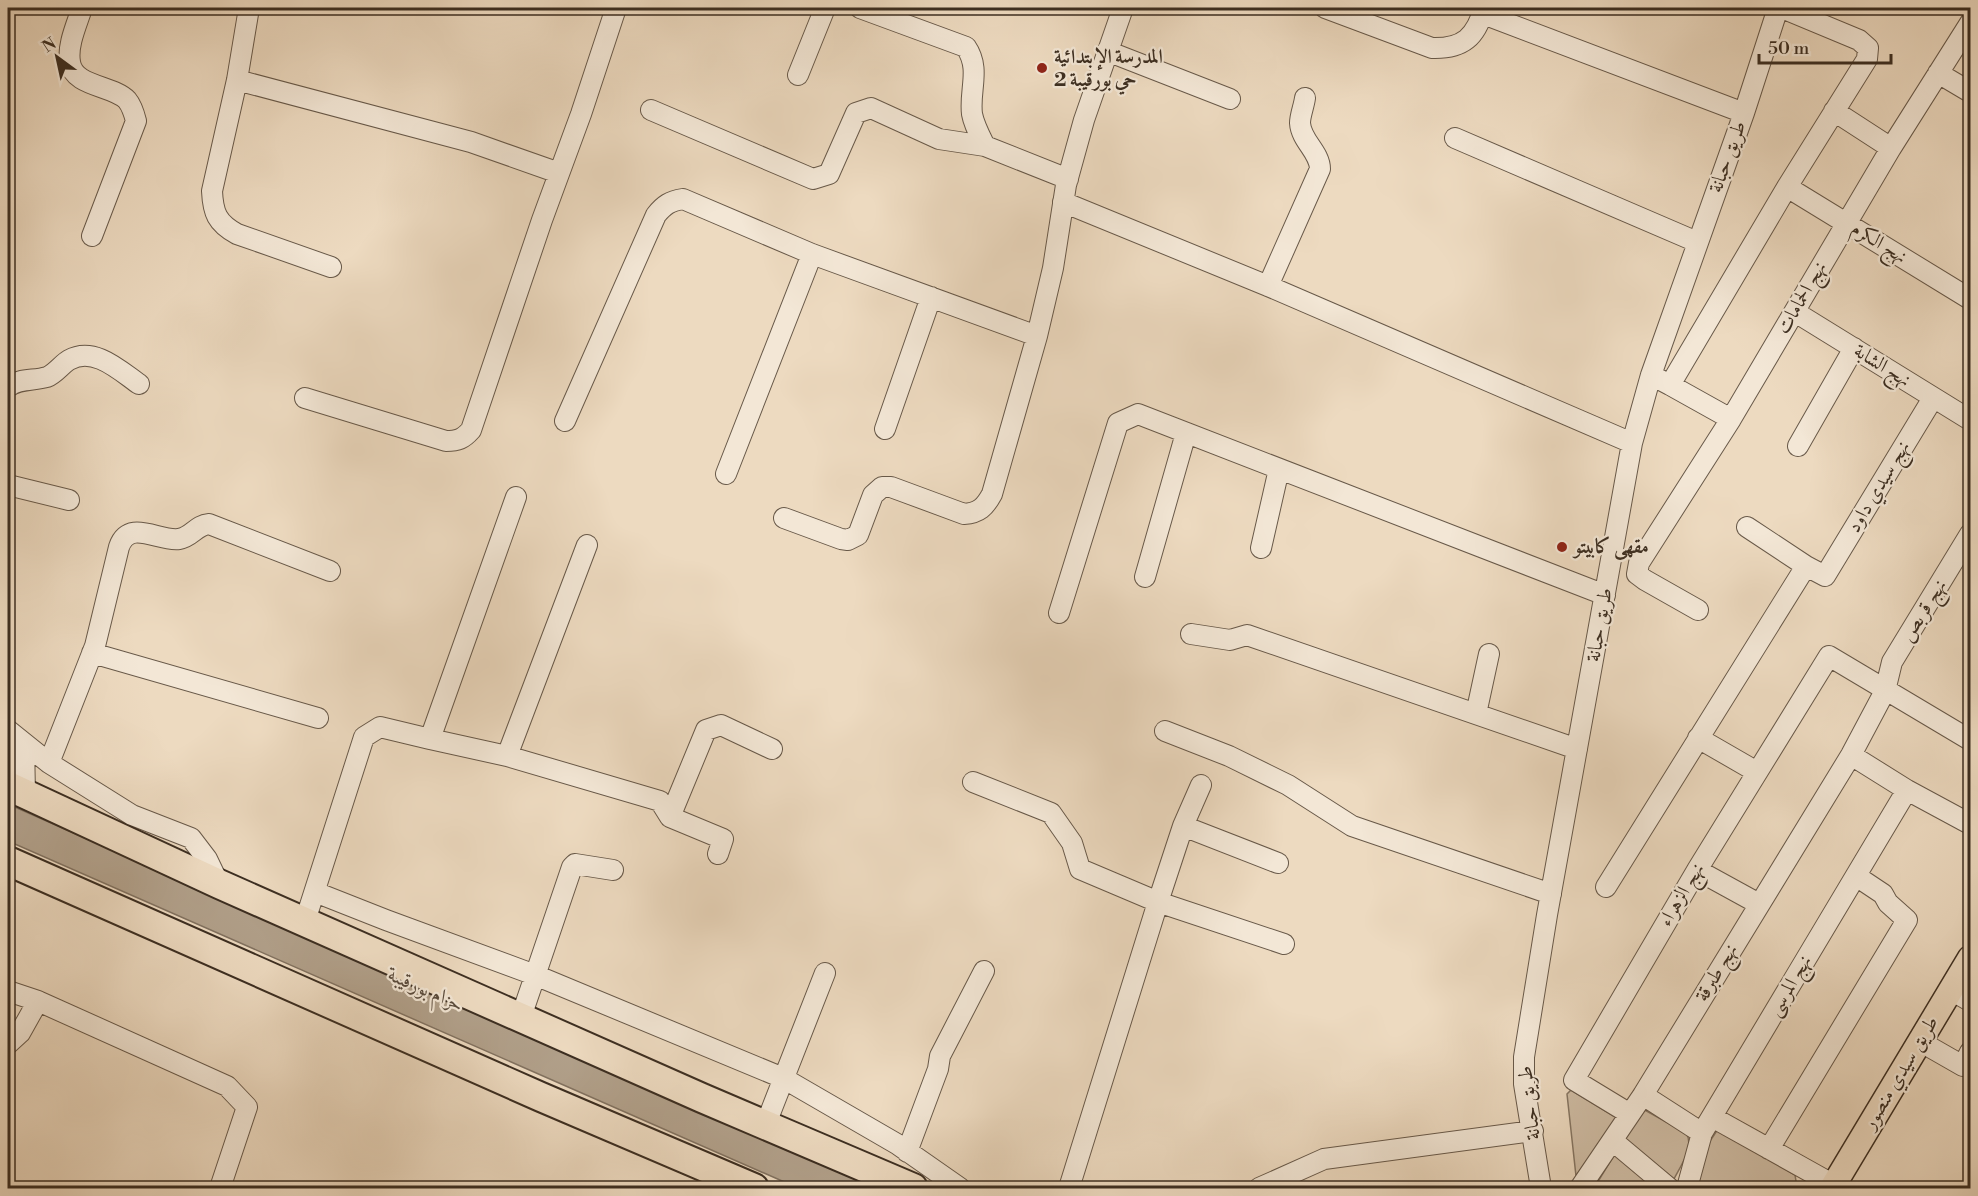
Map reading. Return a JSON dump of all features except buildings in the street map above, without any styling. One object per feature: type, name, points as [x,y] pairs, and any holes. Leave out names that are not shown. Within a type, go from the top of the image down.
[{"type":"highway","points":[[14,787],[219,884],[913,1188]]},
{"type":"highway","points":[[8,861],[541,1097],[754,1188]]},
{"type":"main road","name":"طريق سيدي منصور","points":[[1833,1187],[1921,1042],[1961,995],[1971,958]]},
{"type":"street","points":[[82,8],[70,49],[70,65],[79,76],[126,99],[133,110],[136,121],[92,236]]},
{"type":"street","points":[[249,8],[237,80],[212,191],[217,218],[225,227],[237,234],[331,267]]},
{"type":"street","points":[[305,398],[447,441],[464,438],[471,430],[616,8]]},
{"type":"street","points":[[798,75],[825,8]]},
{"type":"street","points":[[860,8],[907,15],[966,48],[972,56],[975,69],[972,115],[985,146]]},
{"type":"street","points":[[1325,8],[1432,48],[1450,48],[1469,39],[1483,11],[1744,112]]},
{"type":"street","points":[[1670,385],[1787,187],[1867,59],[1868,48],[1858,40],[1780,8]]},
{"type":"street","name":"طريق حبانة","points":[[1540,1188],[1524,1084],[1524,1058],[1632,442],[1651,375],[1780,8]]},
{"type":"street","points":[[784,518],[841,539],[854,538],[861,530],[873,495],[882,487],[964,514],[974,513],[981,509],[992,494],[1037,336],[1053,268],[1068,178],[1119,9]]},
{"type":"street","name":"نهج الحمامات","points":[[1698,610],[1645,580],[1638,574],[1639,563],[1731,419],[1891,148],[1971,23]]},
{"type":"street","points":[[1107,51],[1230,99]]},
{"type":"street","points":[[1938,73],[1971,92]]},
{"type":"street","points":[[237,80],[471,142],[559,172]]},
{"type":"street","points":[[1268,286],[1320,169],[1320,164],[1306,141],[1300,122],[1305,98]]},
{"type":"street","points":[[651,110],[813,179],[829,174],[856,113],[870,108],[939,139],[985,146],[1068,178]]},
{"type":"street","points":[[1834,111],[1891,148]]},
{"type":"street","points":[[1455,138],[1697,242]]},
{"type":"street","name":"نهج الكرم","points":[[1787,187],[1971,299]]},
{"type":"street","points":[[564,421],[657,215],[664,206],[683,199],[812,254],[1037,336]]},
{"type":"street","points":[[1063,202],[1268,286],[1632,442]]},
{"type":"street","points":[[726,474],[812,254]]},
{"type":"street","points":[[885,429],[931,297]]},
{"type":"street","name":"نهج الشابة","points":[[1795,312],[1971,420]]},
{"type":"street","points":[[1798,446],[1854,348]]},
{"type":"street","points":[[8,387],[15,381],[48,376],[63,363],[78,355],[88,355],[108,362],[139,384]]},
{"type":"street","points":[[1651,375],[1731,419]]},
{"type":"street","name":"نهج سيدي داود","points":[[1806,566],[1825,576],[1933,398]]},
{"type":"street","points":[[1059,613],[1118,423],[1138,414],[1605,595]]},
{"type":"street","points":[[1145,577],[1186,433]]},
{"type":"street","points":[[1261,548],[1279,469]]},
{"type":"street","points":[[8,485],[69,500]]},
{"type":"street","points":[[430,739],[516,497]]},
{"type":"street","points":[[49,763],[92,653],[122,540],[127,535],[134,532],[176,539],[188,535],[202,525],[209,525],[330,571]]},
{"type":"street","points":[[1606,887],[1806,566],[1747,527]]},
{"type":"street","name":"نهج قربص","points":[[1851,755],[1885,691],[1892,662],[1971,534]]},
{"type":"street","points":[[507,756],[587,545]]},
{"type":"street","points":[[1191,634],[1230,640],[1247,635],[1577,749]]},
{"type":"street","points":[[92,653],[318,718]]},
{"type":"street","points":[[1476,714],[1489,654]]},
{"type":"street","name":"نهج الزهراء","points":[[1630,1114],[1574,1080],[1756,772],[1829,656],[1885,691]]},
{"type":"street","points":[[1885,691],[1971,740]]},
{"type":"street","points":[[670,817],[706,730],[721,725],[772,749]]},
{"type":"street","points":[[305,921],[364,737],[380,727],[507,756],[660,801],[670,817],[723,839],[718,854]]},
{"type":"street","points":[[8,730],[49,763],[132,815],[191,838],[207,859],[219,884]]},
{"type":"street","points":[[1166,731],[1229,756],[1288,785],[1352,825],[1551,894]]},
{"type":"street","points":[[1698,738],[1756,772]]},
{"type":"street","points":[[14,787],[24,743]]},
{"type":"street","points":[[1851,755],[1907,790],[1971,824]]},
{"type":"street","name":"نهج طبرقة","points":[[1580,1188],[1643,1095],[1851,755]]},
{"type":"street","points":[[973,782],[1051,813],[1072,843],[1080,869],[1158,902],[1284,944]]},
{"type":"street","points":[[1069,1188],[1183,826],[1202,785]]},
{"type":"street","name":"نهج المرسى","points":[[1687,1188],[1707,1125],[1907,790]]},
{"type":"street","points":[[1183,826],[1278,863]]},
{"type":"street","points":[[521,1017],[573,867],[575,864],[613,870]]},
{"type":"street","points":[[1697,870],[1759,904]]},
{"type":"street","points":[[1769,1149],[1907,920],[1888,903],[1883,894],[1856,876]]},
{"type":"street","points":[[315,892],[535,975],[783,1078],[908,1152],[960,1188]]},
{"type":"street","points":[[908,1152],[938,1069],[940,1056],[984,971]]},
{"type":"street","points":[[765,1125],[825,973]]},
{"type":"street","points":[[8,991],[38,1001],[228,1086],[247,1107],[220,1188]]},
{"type":"street","points":[[8,1044],[20,1033],[38,1001]]},
{"type":"street","points":[[1921,1042],[1963,1065],[1971,1052]]},
{"type":"street","points":[[1643,1095],[1707,1125],[1769,1149],[1833,1187]]},
{"type":"street","points":[[1259,1188],[1324,1160],[1533,1131]]},
{"type":"street","points":[[1613,1141],[1669,1188]]},
{"type":"shaded area","points":[[1571,1090],[1617,1118],[1576,1176],[1567,1094]]},
{"type":"shaded area","points":[[1643,1109],[1686,1133],[1688,1150],[1674,1179],[1624,1138]]},
{"type":"shaded area","points":[[1718,1129],[1795,1175],[1796,1181],[1792,1188],[1695,1188],[1706,1147]]},
{"type":"shaded area","points":[[1616,1152],[1657,1188],[1594,1188]]},
{"type":"water","name":"حزام بورقيبة","points":[[8,804],[878,1188],[798,1188],[8,841]]},
{"type":"place","name":"المدرسة الإبتدائية حي بورقيبة 2","points":[[1042,68]]},
{"type":"place","name":"مقهى كابيتو","points":[[1562,547]]}]
